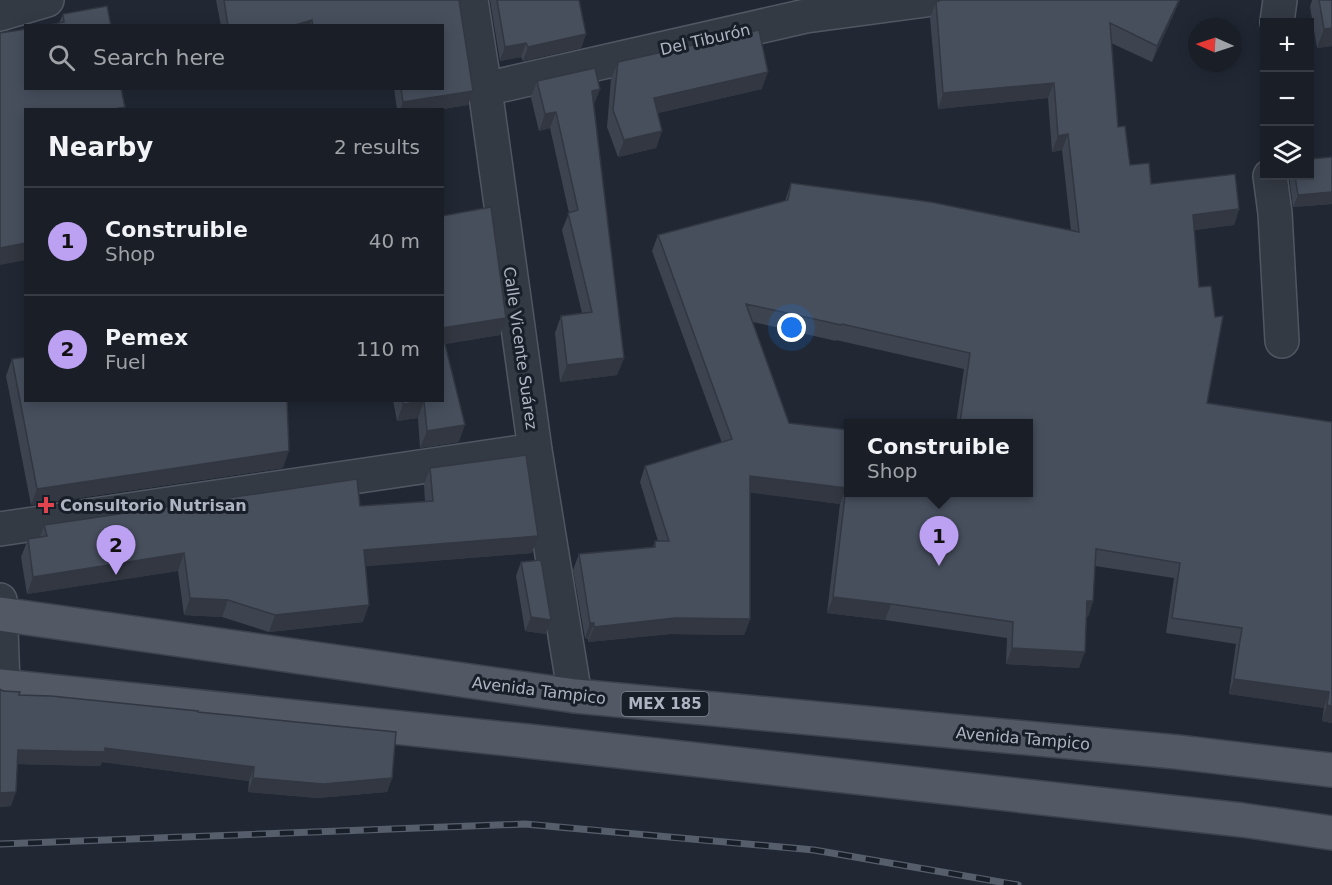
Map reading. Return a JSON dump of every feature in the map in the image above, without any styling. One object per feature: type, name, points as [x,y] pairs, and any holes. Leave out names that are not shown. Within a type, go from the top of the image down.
[{"type":"main road","name":"Avenida Tampico","points":[[0,610],[575,696],[1165,751],[1332,770]]},
{"type":"main road","points":[[1,686],[527,741],[1206,816],[1332,833]]},
{"type":"street","points":[[0,14],[46,0]]},
{"type":"street","name":"Calle Vicente Suárez","points":[[471,0],[535,450],[575,696]]},
{"type":"street","name":"Del Tiburón","points":[[485,89],[806,16],[926,0]]},
{"type":"street","points":[[1278,18],[1280,0]]},
{"type":"street","points":[[1271,180],[1275,213],[1282,341]]},
{"type":"street","points":[[0,529],[535,450]]},
{"type":"street","points":[[0,610],[1,686]]},
{"type":"building","points":[[224,0],[459,0],[473,91],[403,102],[401,90],[444,90],[444,24],[313,24],[312,20],[299,24],[228,24]]},
{"type":"building","points":[[497,0],[579,0],[586,34],[528,47],[526,43],[505,47]]},
{"type":"building","points":[[941,0],[1179,0],[1157,46],[1110,23],[1118,127],[1125,126],[1130,165],[1149,163],[1151,184],[1235,174],[1239,209],[1193,215],[1199,287],[1211,286],[1215,317],[1223,316],[1207,403],[1332,422],[1332,706],[1327,705],[1329,692],[1234,679],[1242,628],[1172,618],[1180,563],[1096,549],[1093,601],[1087,601],[1085,652],[1012,648],[1013,622],[833,597],[845,497],[1033,497],[1033,419],[961,419],[970,353],[746,304],[789,423],[844,429],[844,488],[750,476],[750,619],[675,618],[594,627],[594,623],[590,623],[579,554],[655,547],[655,541],[669,541],[645,466],[732,439],[658,235],[788,200],[791,183],[931,202],[1079,232],[1068,134],[1058,136],[1054,83],[943,93],[936,2]]},
{"type":"building","points":[[1319,0],[1332,0],[1332,28],[1324,29]]},
{"type":"building","points":[[107,6],[111,24],[54,24],[64,22],[63,14]]},
{"type":"building","points":[[24,29],[24,90],[121,90],[125,107],[24,108],[24,243],[0,248],[0,33]]},
{"type":"building","points":[[759,30],[768,72],[654,98],[662,131],[624,140],[613,110],[618,62]]},
{"type":"building","points":[[595,68],[600,89],[592,91],[624,358],[567,365],[561,316],[592,312],[568,213],[578,210],[556,112],[545,114],[537,81]]},
{"type":"building","points":[[1332,157],[1332,192],[1298,195],[1296,180],[1314,180],[1314,159]]},
{"type":"building","points":[[491,207],[506,318],[444,328],[444,216]]},
{"type":"building","points":[[444,340],[465,425],[427,431],[424,402],[444,402]]},
{"type":"building","points":[[24,357],[24,402],[287,402],[289,451],[37,489],[12,359]]},
{"type":"building","points":[[526,455],[538,536],[364,550],[369,605],[275,615],[228,600],[190,598],[184,553],[33,577],[28,539],[47,536],[44,525],[357,479],[360,506],[433,501],[430,468]]},
{"type":"building","points":[[541,560],[551,620],[531,617],[521,562]]},
{"type":"building","points":[[0,689],[20,692],[19,695],[51,696],[396,732],[392,778],[323,784],[253,778],[254,767],[105,748],[105,752],[18,750],[16,792],[0,793]]},
{"type":"railway","points":[[0,844],[525,824],[814,850],[1018,885]]},
{"type":"place","name":"Consultorio Nutrisan","points":[[46,505]]},
{"type":"place","name":"Construible","points":[[939,566]]},
{"type":"place","name":"Pemex","points":[[116,575]]}]
